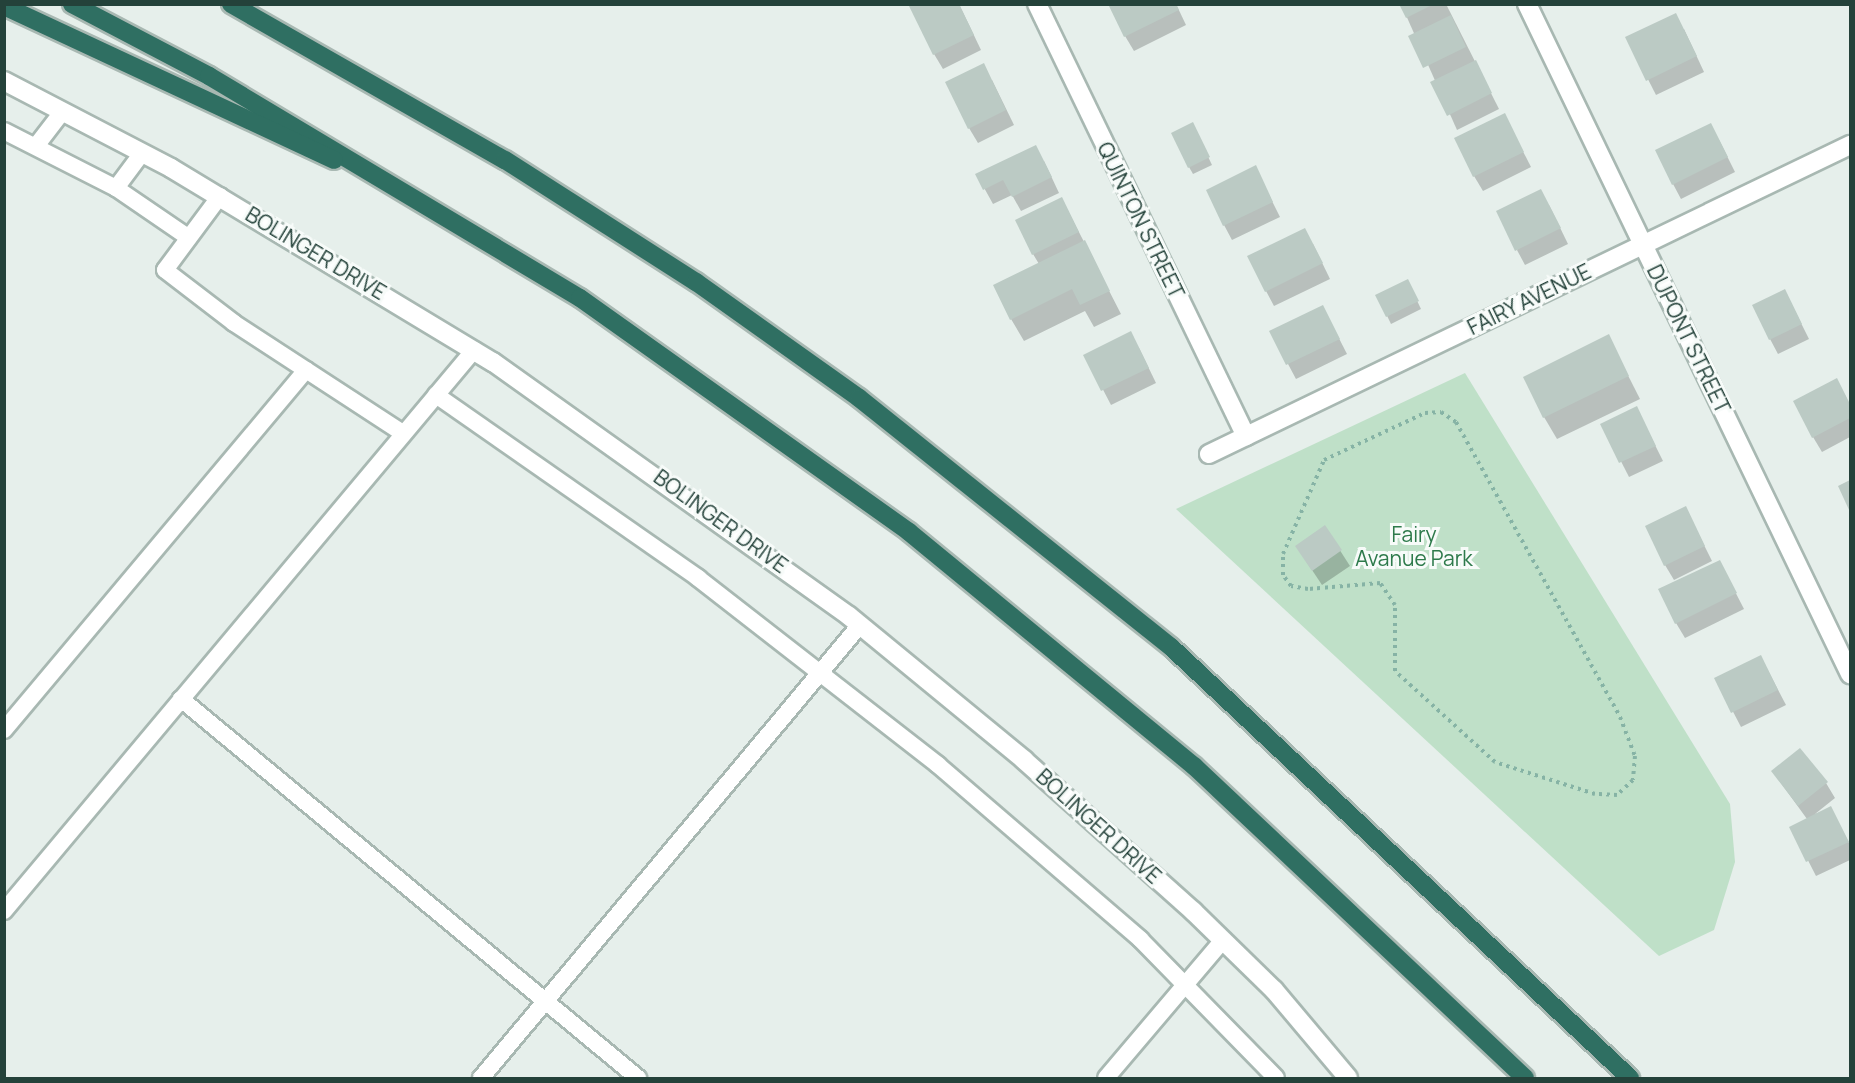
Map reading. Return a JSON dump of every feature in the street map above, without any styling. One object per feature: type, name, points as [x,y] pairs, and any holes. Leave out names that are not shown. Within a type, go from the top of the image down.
[{"type":"highway","points":[[72,4],[209,76],[440,210],[587,303],[1006,608],[1194,766],[1525,1078]]},
{"type":"highway","points":[[231,4],[505,160],[696,282],[859,398],[1171,647],[1630,1078]]},
{"type":"highway","points":[[4,6],[440,210]]},
{"type":"street","name":"QUINTON STREET","points":[[1036,4],[1246,436]]},
{"type":"street","name":"DUPONT STREET","points":[[1527,4],[1851,674]]},
{"type":"street","name":"BOLINGER DRIVE","points":[[4,81],[220,196],[474,350],[631,455],[860,625],[1024,759],[1223,940],[1274,990],[1348,1078]]},
{"type":"street","name":"FAIRY AVENUE","points":[[1209,454],[1851,145]]},
{"type":"lane","points":[[36,146],[63,111]]},
{"type":"lane","points":[[4,131],[116,188],[189,238]]},
{"type":"lane","points":[[116,188],[142,153]]},
{"type":"lane","points":[[220,196],[165,270],[306,370],[403,434]]},
{"type":"lane","points":[[4,911],[474,350]]},
{"type":"lane","points":[[6,725],[306,370]]},
{"type":"lane","points":[[436,395],[630,528],[821,673],[1006,823],[1186,983],[1276,1078]]},
{"type":"lane","points":[[482,1078],[860,625]]},
{"type":"lane","points":[[182,699],[638,1078]]},
{"type":"lane","points":[[1106,1078],[1223,940]]},
{"type":"path","points":[[1441,412],[1456,422],[1620,717],[1635,756],[1633,780],[1617,795],[1595,794],[1487,754],[1395,671],[1395,605],[1380,583],[1291,586],[1283,575],[1283,554],[1324,460],[1425,413],[1441,412]]},
{"type":"green space","name":"Fairy Avanue Park","points":[[1465,373],[1730,804],[1735,862],[1714,930],[1659,956],[1176,509]]},
{"type":"building","points":[[908,4],[959,4],[974,35],[933,55]]},
{"type":"building","points":[[1108,4],[1176,4],[1179,10],[1124,37]]},
{"type":"building","points":[[1399,4],[1434,4],[1406,18]]},
{"type":"building","points":[[1676,13],[1697,56],[1646,81],[1625,37]]},
{"type":"building","points":[[1451,15],[1466,47],[1423,68],[1408,36]]},
{"type":"building","points":[[1476,60],[1492,93],[1447,116],[1430,82]]},
{"type":"building","points":[[984,63],[1006,110],[968,129],[945,82]]},
{"type":"building","points":[[1505,113],[1524,152],[1473,177],[1454,138]]},
{"type":"building","points":[[1193,122],[1210,157],[1188,168],[1171,133]]},
{"type":"building","points":[[1711,123],[1728,157],[1672,185],[1655,150]]},
{"type":"building","points":[[1036,145],[1052,177],[1012,197],[1003,180],[983,190],[975,174]]},
{"type":"building","points":[[1256,165],[1273,202],[1223,226],[1206,190]]},
{"type":"building","points":[[1541,189],[1561,228],[1515,251],[1496,211]]},
{"type":"building","points":[[1062,197],[1079,232],[1032,255],[1015,220]]},
{"type":"building","points":[[1305,228],[1323,263],[1265,292],[1247,256]]},
{"type":"building","points":[[1085,240],[1110,291],[1080,305],[1072,289],[1010,320],[993,285]]},
{"type":"building","points":[[1408,279],[1419,301],[1386,317],[1375,295]]},
{"type":"building","points":[[1785,289],[1802,324],[1769,340],[1752,305]]},
{"type":"building","points":[[1323,305],[1340,339],[1286,365],[1269,331]]},
{"type":"building","points":[[1131,331],[1149,368],[1101,391],[1083,355]]},
{"type":"building","points":[[1609,334],[1629,376],[1543,418],[1523,377]]},
{"type":"building","points":[[1837,378],[1850,404],[1850,418],[1812,438],[1793,401]]},
{"type":"building","points":[[1637,406],[1656,446],[1619,463],[1600,424]]},
{"type":"building","points":[[1850,480],[1850,512],[1838,486]]},
{"type":"building","points":[[1686,506],[1705,546],[1664,566],[1645,526]]},
{"type":"building","points":[[1325,525],[1342,550],[1312,571],[1295,546]]},
{"type":"building","points":[[1720,560],[1737,593],[1675,624],[1658,589]]},
{"type":"building","points":[[1761,655],[1778,690],[1731,713],[1714,678]]},
{"type":"building","points":[[1800,748],[1828,782],[1798,806],[1771,771]]},
{"type":"building","points":[[1831,806],[1849,842],[1806,862],[1789,827]]}]
